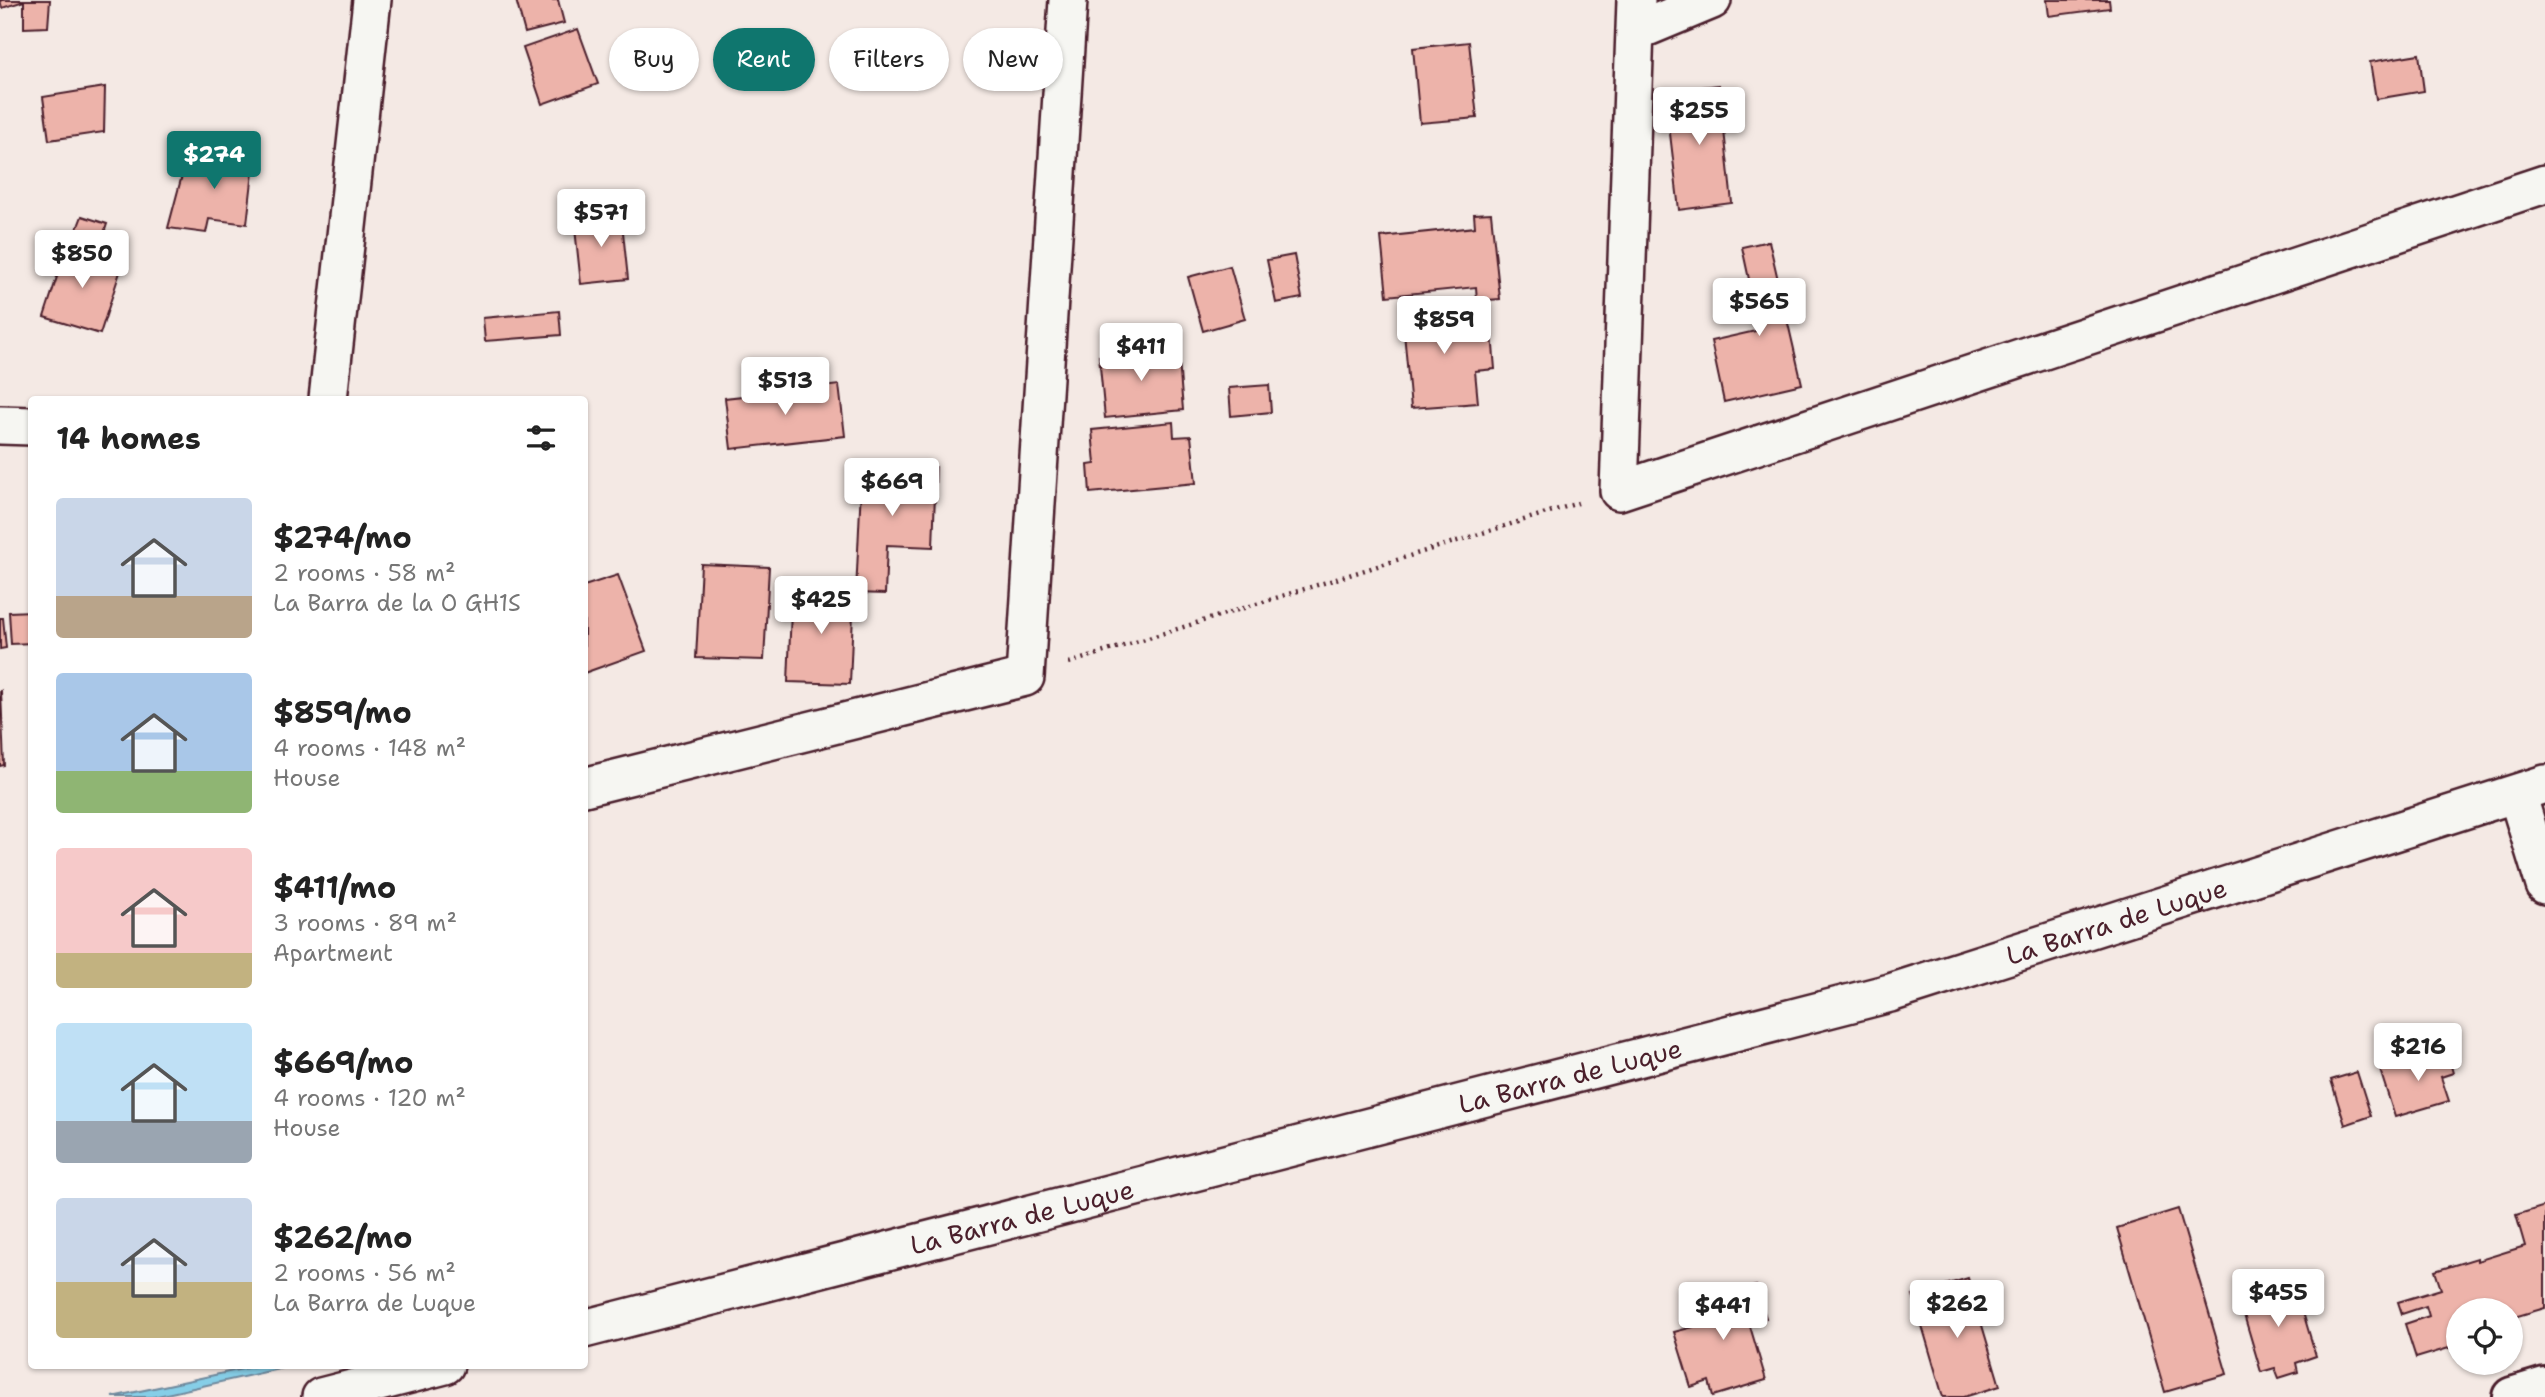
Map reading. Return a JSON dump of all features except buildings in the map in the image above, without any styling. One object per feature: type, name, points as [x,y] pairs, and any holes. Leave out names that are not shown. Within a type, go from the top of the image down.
[{"type":"street","points":[[328,396],[372,0]]},
{"type":"street","points":[[588,786],[1025,677],[1068,0]]},
{"type":"street","points":[[1712,0],[1636,16],[1619,491],[2545,184]]},
{"type":"street","points":[[0,425],[28,426]]},
{"type":"street","points":[[2531,789],[2545,885]]},
{"type":"street","name":"La Barra de Luque","points":[[588,1328],[1890,993],[2531,789]]},
{"type":"street","points":[[321,1397],[420,1369]]},
{"type":"street","points":[[2512,1397],[2545,1387]]},
{"type":"path","points":[[1025,677],[1619,491]]},
{"type":"water","points":[[242,1369],[279,1369],[153,1397],[112,1397]]}]
